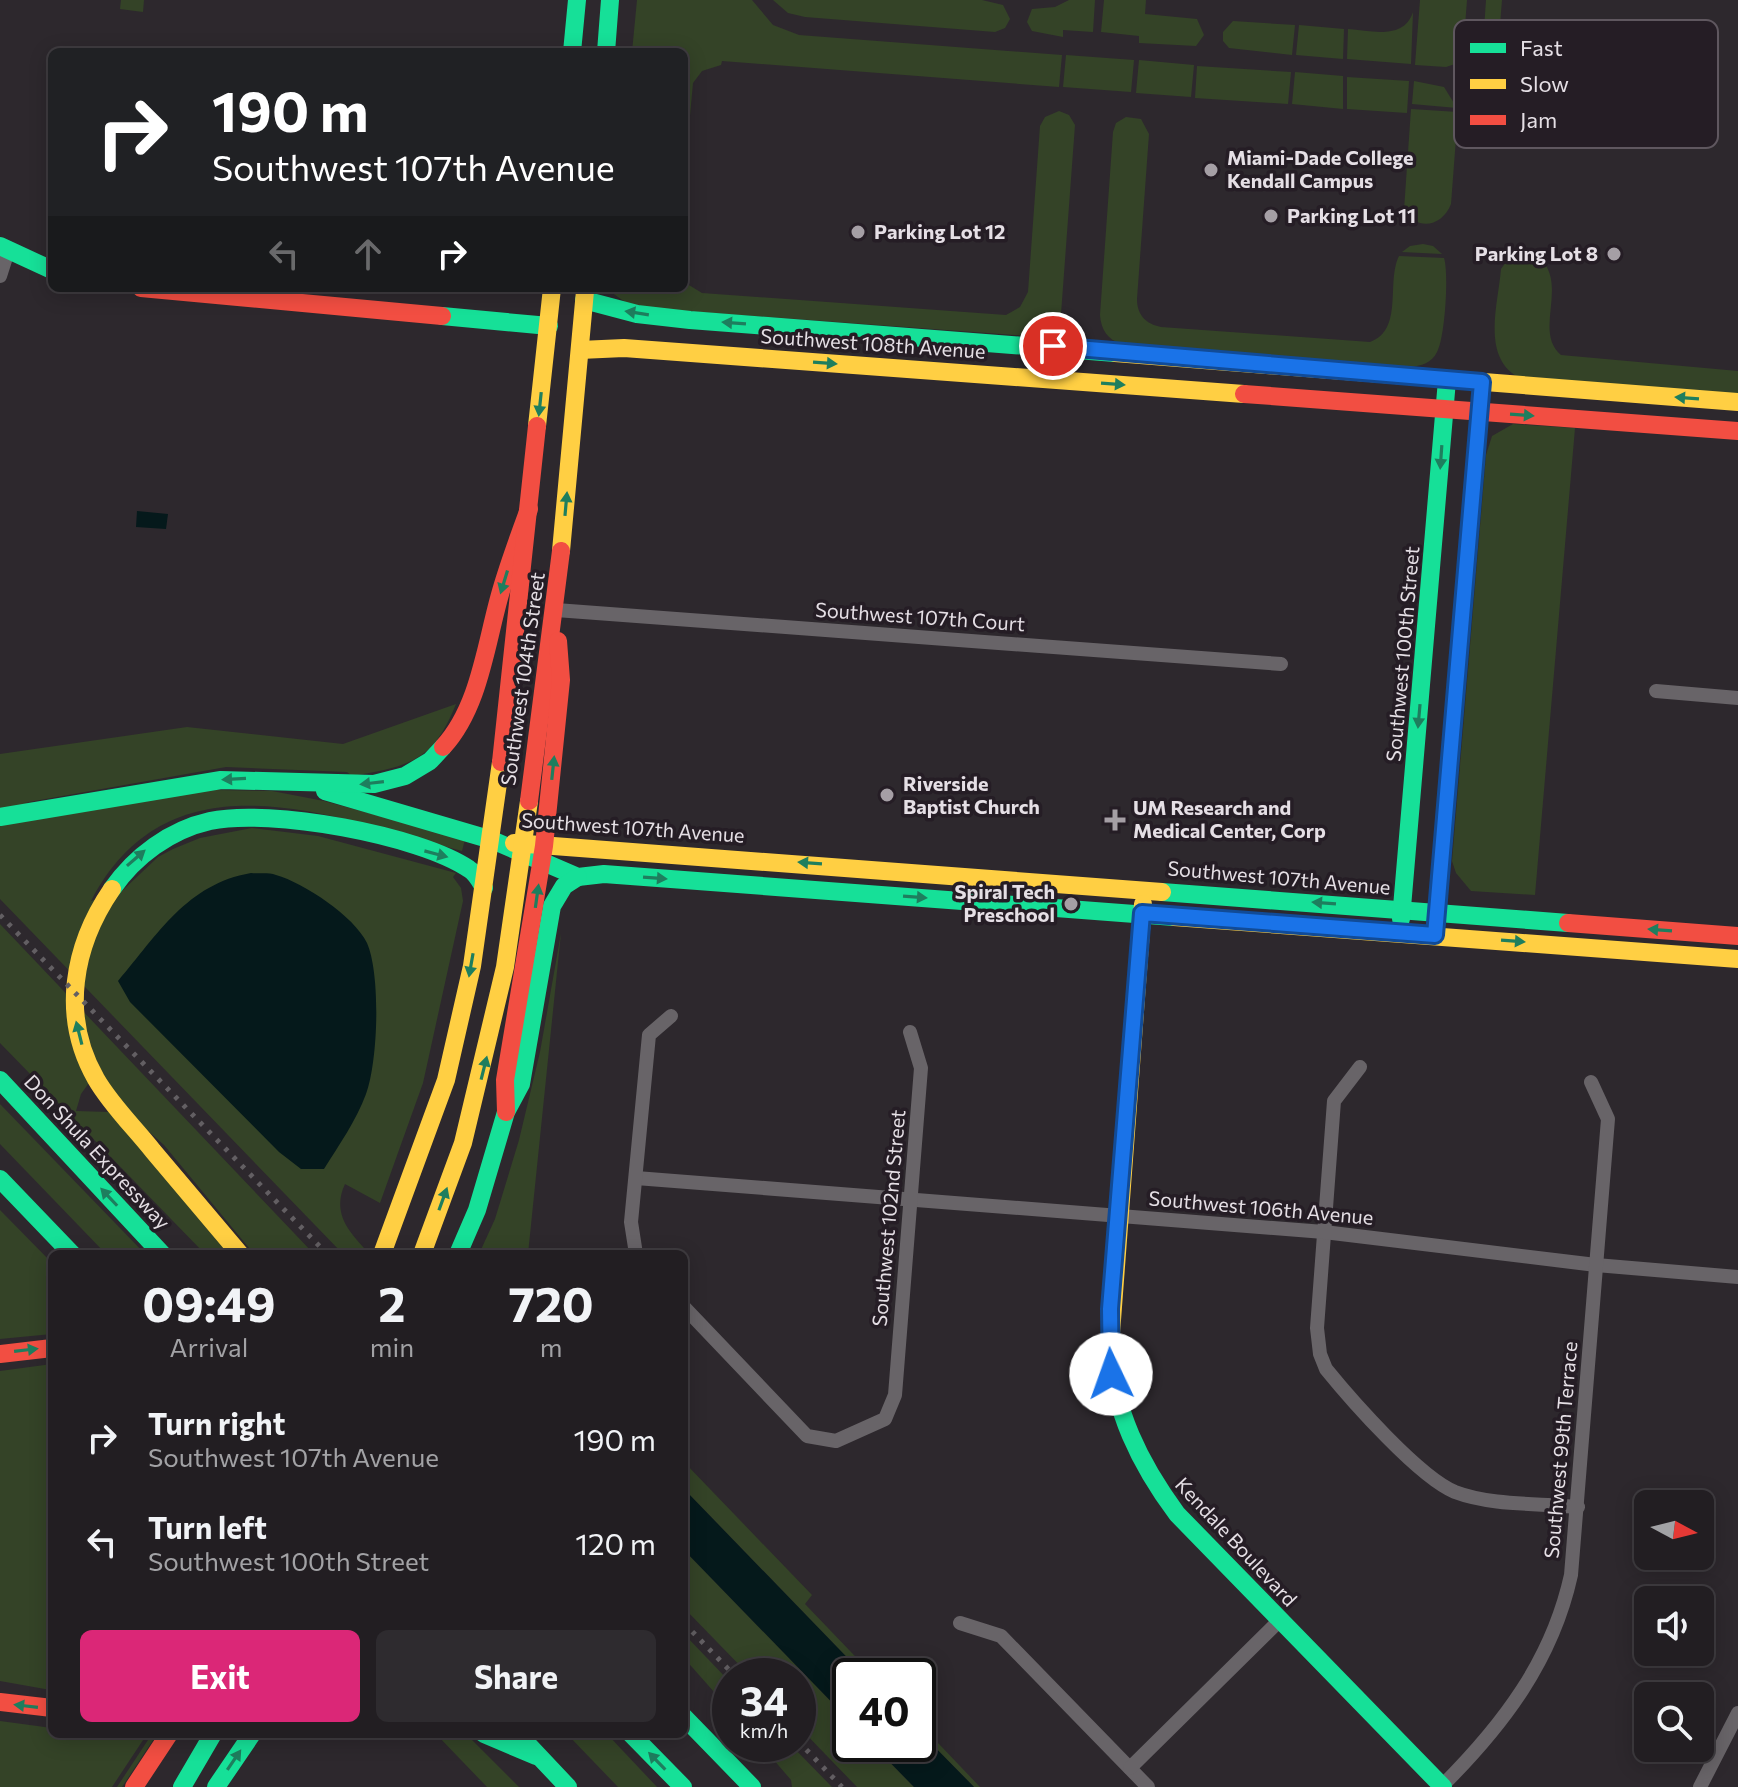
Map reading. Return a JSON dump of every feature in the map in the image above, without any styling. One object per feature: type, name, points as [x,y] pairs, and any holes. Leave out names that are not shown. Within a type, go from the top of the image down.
[{"type":"main road","points":[[572,48],[576,6],[610,7],[606,48]]},
{"type":"main road","points":[[4,249],[48,268]]},
{"type":"main road","points":[[184,292],[549,326]]},
{"type":"main road","name":"Southwest 104th Street","points":[[384,1250],[446,1080],[460,1023],[484,888],[520,607],[552,292]]},
{"type":"main road","name":"Southwest 104th Street","points":[[423,1250],[463,1143],[480,1083],[505,967],[556,610],[585,294]]},
{"type":"main road","name":"Southwest 108th Avenue","points":[[585,294],[637,314],[690,320],[1738,402]]},
{"type":"main road","name":"Southwest 108th Avenue","points":[[580,350],[624,348],[1738,431]]},
{"type":"main road","name":"Southwest 100th Street","points":[[1400,932],[1447,380]]},
{"type":"main road","points":[[1435,935],[1482,382]]},
{"type":"main road","points":[[5,816],[221,780],[248,778],[312,786],[391,781],[424,765],[449,742],[469,709],[503,583],[529,509]]},
{"type":"main road","points":[[506,1112],[505,1080],[543,853],[561,680],[556,610]]},
{"type":"main road","name":"Southwest 107th Avenue","points":[[312,786],[345,800],[543,853],[1144,888],[1738,936]]},
{"type":"main road","points":[[237,1250],[113,1103],[88,1061],[74,1006],[77,965],[91,921],[116,879],[149,847],[187,826],[239,815],[306,819],[444,856],[468,866],[484,888]]},
{"type":"main road","name":"Southwest 107th Avenue","points":[[543,853],[578,877],[604,874],[1738,959]]},
{"type":"main road","points":[[460,1250],[477,1210],[506,1112],[521,1084],[552,906],[564,886],[578,877]]},
{"type":"main road","name":"Kendale Boulevard","points":[[1144,888],[1109,1357],[1114,1391],[1128,1436],[1141,1463],[1177,1514],[1443,1787]]},
{"type":"main road","points":[[1236,920],[1238,897]]},
{"type":"main road","name":"Don Shula Expressway","points":[[0,1080],[158,1250]]},
{"type":"main road","points":[[0,1179],[68,1250]]},
{"type":"main road","points":[[0,1354],[48,1348]]},
{"type":"main road","points":[[0,1702],[48,1708]]},
{"type":"main road","points":[[688,1721],[752,1787]]},
{"type":"main road","points":[[134,1787],[166,1738]]},
{"type":"main road","points":[[201,1760],[211,1738]]},
{"type":"main road","points":[[182,1787],[219,1738]]},
{"type":"main road","points":[[216,1787],[249,1738]]},
{"type":"main road","points":[[494,1738],[538,1756]]},
{"type":"main road","points":[[522,1738],[568,1787]]},
{"type":"main road","points":[[635,1738],[683,1787]]},
{"type":"street","points":[[0,276],[4,249]]},
{"type":"street","name":"Southwest 107th Court","points":[[556,610],[1281,664]]},
{"type":"street","points":[[1656,691],[1738,698]]},
{"type":"street","points":[[634,1250],[636,1178],[649,1035],[671,1016]]},
{"type":"street","name":"Southwest 102nd Street","points":[[688,1311],[807,1436],[836,1441],[875,1426],[892,1408],[921,1068],[910,1032]]},
{"type":"street","points":[[1360,1067],[1334,1101],[1317,1328],[1320,1354],[1337,1382],[1438,1483],[1468,1496],[1578,1507]]},
{"type":"street","name":"Southwest 99th Terrace","points":[[1443,1787],[1504,1721],[1549,1644],[1567,1592],[1578,1507],[1608,1119],[1591,1082]]},
{"type":"street","name":"Southwest 106th Avenue","points":[[636,1178],[1324,1232],[1596,1265],[1738,1277]]},
{"type":"street","points":[[1130,1768],[1279,1621]]},
{"type":"street","points":[[960,1623],[1001,1636],[1148,1787]]},
{"type":"street","points":[[1700,1787],[1738,1713]]},
{"type":"green space","points":[[121,0],[144,0],[143,12],[120,9]]},
{"type":"green space","points":[[637,0],[752,0],[773,25],[799,35],[1062,55],[1059,87],[722,61],[721,65],[702,71],[693,83],[688,137],[688,48],[632,48]]},
{"type":"green space","points":[[773,0],[982,0],[1003,5],[1010,19],[1005,28],[995,32],[805,17],[788,13]]},
{"type":"green space","points":[[1069,0],[1095,0],[1093,32],[1063,30],[1063,37],[1032,31],[1027,22],[1032,9],[1055,7]]},
{"type":"green space","points":[[1104,0],[1146,0],[1145,14],[1197,19],[1204,35],[1196,46],[1139,43],[1139,36],[1101,32]]},
{"type":"green space","points":[[1420,0],[1467,0],[1465,20],[1454,20],[1454,64],[1446,67],[1415,65]]},
{"type":"green space","points":[[1486,0],[1502,0],[1500,20],[1485,20]]},
{"type":"green space","points":[[1413,12],[1411,64],[1347,59],[1348,29],[1395,30],[1409,21]]},
{"type":"green space","points":[[1233,21],[1295,25],[1292,55],[1229,48],[1223,41],[1223,32]]},
{"type":"green space","points":[[1299,25],[1344,29],[1343,59],[1296,55]]},
{"type":"green space","points":[[1066,55],[1134,60],[1131,92],[1063,87]]},
{"type":"green space","points":[[1139,60],[1194,65],[1191,97],[1136,93]]},
{"type":"green space","points":[[1197,66],[1291,72],[1288,104],[1195,98]]},
{"type":"green space","points":[[1295,72],[1343,76],[1343,109],[1292,104]]},
{"type":"green space","points":[[1347,77],[1409,81],[1407,113],[1347,109]]},
{"type":"green space","points":[[1414,81],[1444,87],[1454,108],[1412,104]]},
{"type":"green space","points":[[1411,109],[1454,112],[1455,148],[1451,204],[1447,212],[1429,224],[1416,221],[1404,210]]},
{"type":"green space","points":[[1059,111],[1069,115],[1075,125],[1061,314],[1056,328],[1042,337],[632,307],[611,292],[688,292],[688,284],[702,293],[1006,315],[1020,307],[1028,292],[1040,126],[1045,117]]},
{"type":"green space","points":[[1126,117],[1141,119],[1149,134],[1137,299],[1139,310],[1147,321],[1161,327],[1370,342],[1380,336],[1391,316],[1395,267],[1399,256],[1444,258],[1444,320],[1435,356],[1426,363],[1410,367],[1122,344],[1109,337],[1100,315],[1113,132],[1116,123]]},
{"type":"green space","points":[[1410,246],[1433,246],[1442,254],[1402,252]]},
{"type":"green space","points":[[1506,262],[1545,264],[1552,287],[1550,335],[1561,355],[1738,371],[1738,394],[1516,376],[1505,367],[1496,342],[1495,313],[1501,269]]},
{"type":"green space","points":[[1513,424],[1575,428],[1535,895],[1471,891],[1456,873],[1452,861],[1486,455],[1492,436]]},
{"type":"green space","points":[[456,704],[428,750],[389,769],[352,776],[347,772],[226,767],[23,803],[216,790],[272,791],[324,801],[465,839],[462,851],[310,812],[259,806],[210,809],[165,824],[125,853],[91,901],[122,891],[158,857],[173,849],[200,838],[252,828],[318,836],[456,873],[453,877],[461,888],[463,901],[423,1083],[380,1203],[345,1184],[341,1195],[341,1214],[350,1231],[367,1250],[339,1250],[0,899],[0,754],[187,727],[343,744]]},
{"type":"green space","points":[[0,924],[310,1250],[251,1250],[164,1145],[91,1080],[81,1094],[76,1111],[109,1112],[230,1250],[201,1250],[0,1043]]},
{"type":"green space","points":[[561,933],[528,1250],[481,1250],[495,1219],[519,1140],[540,1052]]},
{"type":"green space","points":[[0,1104],[141,1250],[102,1250],[0,1144]]},
{"type":"green space","points":[[0,1210],[48,1259],[48,1334],[0,1339]]},
{"type":"green space","points":[[48,1365],[48,1689],[0,1681],[0,1371]]},
{"type":"green space","points":[[688,1466],[812,1595],[805,1604],[857,1658],[848,1658],[688,1493]]},
{"type":"green space","points":[[688,1554],[789,1658],[733,1658],[688,1612]]},
{"type":"green space","points":[[688,1638],[712,1663],[712,1690],[688,1663]]},
{"type":"green space","points":[[816,1686],[832,1702],[832,1761],[816,1745]]},
{"type":"green space","points":[[0,1721],[48,1727],[48,1738],[144,1738],[112,1787],[0,1787]]},
{"type":"green space","points":[[149,1738],[154,1738],[122,1787],[117,1787]]},
{"type":"green space","points":[[440,1738],[470,1738],[519,1787],[487,1787]]},
{"type":"green space","points":[[571,1738],[611,1738],[657,1787],[618,1787]]},
{"type":"green space","points":[[936,1741],[980,1787],[974,1787],[936,1748]]},
{"type":"green space","points":[[776,1762],[808,1762],[832,1787],[792,1787],[791,1780]]},
{"type":"green space","points":[[833,1762],[890,1762],[914,1787],[857,1787]]},
{"type":"shaded area","points":[[137,511],[168,514],[166,529],[136,527]]},
{"type":"shaded area","points":[[251,873],[287,879],[327,902],[361,933],[371,957],[376,1018],[370,1080],[357,1114],[324,1169],[301,1169],[279,1152],[130,1002],[118,981],[161,929],[191,900],[229,879]]},
{"type":"shaded area","points":[[688,1493],[848,1658],[832,1658],[832,1702],[816,1686],[816,1658],[789,1658],[688,1554]]},
{"type":"shaded area","points":[[936,1748],[974,1787],[914,1787],[890,1762],[936,1762]]},
{"type":"railway","points":[[0,915],[323,1250]]},
{"type":"railway","points":[[688,1627],[718,1658]]},
{"type":"railway","points":[[816,1760],[842,1787]]},
{"type":"traffic: fast","points":[[572,48],[577,0]]},
{"type":"traffic: fast","points":[[606,48],[610,0]]},
{"type":"traffic: fast","points":[[0,246],[48,268]]},
{"type":"traffic: fast","points":[[584,300],[637,314],[690,320],[1115,353]]},
{"type":"traffic: fast","points":[[442,316],[549,326]]},
{"type":"traffic: fast","points":[[1401,919],[1447,380]]},
{"type":"traffic: fast","points":[[1436,924],[1482,382]]},
{"type":"traffic: fast","points":[[0,817],[221,780],[374,784],[405,776],[430,761],[443,747]]},
{"type":"traffic: fast","points":[[325,791],[492,840]]},
{"type":"traffic: fast","points":[[112,889],[131,866],[167,838],[195,825],[236,818],[305,822],[381,835],[446,857],[469,869],[484,888]]},
{"type":"traffic: fast","points":[[492,840],[578,877],[604,874],[1174,917]]},
{"type":"traffic: fast","points":[[460,1250],[477,1210],[506,1112],[521,1084],[552,906],[564,886],[578,877]]},
{"type":"traffic: fast","points":[[1162,892],[1568,923]]},
{"type":"traffic: fast","points":[[0,1080],[158,1250]]},
{"type":"traffic: fast","points":[[0,1179],[68,1250]]},
{"type":"traffic: fast","points":[[1110,1347],[1117,1393],[1131,1435],[1151,1476],[1177,1514],[1443,1787]]},
{"type":"traffic: fast","points":[[688,1721],[752,1787]]},
{"type":"traffic: fast","points":[[182,1787],[211,1738]]},
{"type":"traffic: fast","points":[[216,1787],[249,1738]]},
{"type":"traffic: fast","points":[[493,1738],[536,1756]]},
{"type":"traffic: fast","points":[[522,1738],[568,1787]]},
{"type":"traffic: fast","points":[[635,1738],[683,1787]]},
{"type":"traffic: slow","points":[[537,426],[552,292]]},
{"type":"traffic: slow","points":[[561,551],[585,292]]},
{"type":"traffic: slow","points":[[580,350],[624,348],[1244,394]]},
{"type":"traffic: slow","points":[[1115,353],[1738,402]]},
{"type":"traffic: slow","points":[[383,1250],[446,1080],[472,966],[501,762]]},
{"type":"traffic: slow","points":[[423,1250],[463,1143],[505,967],[529,801]]},
{"type":"traffic: slow","points":[[514,843],[1162,892]]},
{"type":"traffic: slow","points":[[112,889],[88,934],[76,982],[78,1031],[85,1055],[109,1098],[237,1250]]},
{"type":"traffic: slow","points":[[1110,1347],[1143,904]]},
{"type":"traffic: slow","points":[[1174,917],[1738,959]]},
{"type":"traffic: jam","points":[[184,292],[442,316]]},
{"type":"traffic: jam","points":[[1244,394],[1738,431]]},
{"type":"traffic: jam","points":[[501,762],[537,426]]},
{"type":"traffic: jam","points":[[443,747],[456,731],[474,694],[504,581],[529,509]]},
{"type":"traffic: jam","points":[[529,801],[561,551]]},
{"type":"traffic: jam","points":[[506,1112],[505,1080],[544,846],[561,680],[558,641]]},
{"type":"traffic: jam","points":[[1568,923],[1738,936]]},
{"type":"traffic: jam","points":[[0,1354],[48,1348]]},
{"type":"traffic: jam","points":[[0,1702],[48,1708]]},
{"type":"traffic: jam","points":[[134,1787],[166,1738]]},
{"type":"place","name":"Miami-Dade College Kendall Campus","points":[[1211,170]]},
{"type":"place","name":"Parking Lot 11","points":[[1271,216]]},
{"type":"place","name":"Parking Lot 12","points":[[858,232]]},
{"type":"place","name":"Parking Lot 8","points":[[1614,254]]},
{"type":"place","name":"Riverside Baptist Church","points":[[887,795]]},
{"type":"place","name":"UM Research and Medical Center, Corp","points":[[1115,820]]},
{"type":"place","name":"Spiral Tech Preschool","points":[[1071,904]]},
{"type":"route","points":[[1053,346],[1482,382],[1435,935],[1142,913],[1110,1309],[1111,1374]]}]
